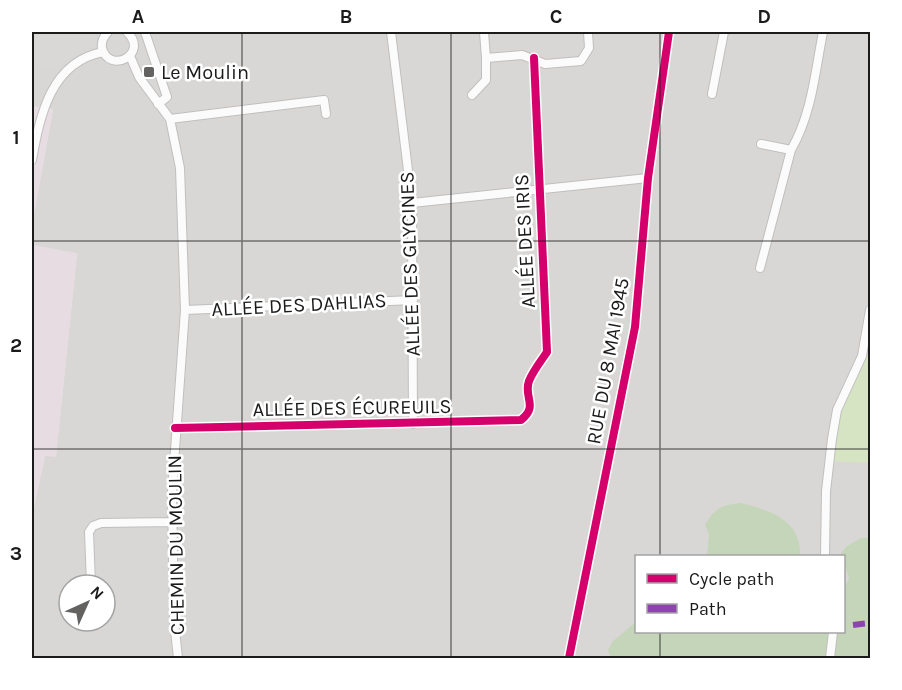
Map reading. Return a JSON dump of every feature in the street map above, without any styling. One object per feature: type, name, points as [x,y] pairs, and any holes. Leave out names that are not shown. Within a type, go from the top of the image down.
[{"type":"street","points":[[108,32],[102,41],[103,52],[115,61],[130,56]]},
{"type":"street","points":[[127,32],[134,41],[130,56],[139,77],[170,119],[324,100],[326,114]]},
{"type":"street","points":[[145,32],[167,97],[158,104]]},
{"type":"street","name":"ALLÉE DES GLYCINES","points":[[391,32],[412,203],[413,424]]},
{"type":"street","points":[[472,95],[486,80],[484,32]]},
{"type":"street","points":[[486,58],[522,55],[545,64],[581,61],[589,48],[588,32]]},
{"type":"street","name":"RUE DU 8 MAI 1945","points":[[568,658],[635,327],[648,178],[669,32]]},
{"type":"street","points":[[712,94],[724,32]]},
{"type":"street","points":[[760,268],[791,150],[806,119],[823,32]]},
{"type":"street","points":[[32,160],[35,139],[55,82],[64,71],[103,52]]},
{"type":"street","name":"ALLÉE DES IRIS","points":[[527,415],[530,410],[528,383],[547,352],[534,58]]},
{"type":"street","name":"CHEMIN DU MOULIN","points":[[170,119],[176,144],[183,208],[185,310],[175,428],[172,522],[174,621],[178,658]]},
{"type":"street","points":[[761,144],[791,150]]},
{"type":"street","points":[[412,203],[648,178]]},
{"type":"street","name":"ALLÉE DES DAHLIAS","points":[[185,310],[413,300]]},
{"type":"street","points":[[825,555],[826,491],[837,410],[862,356],[870,310]]},
{"type":"street","name":"ALLÉE DES ÉCUREUILS","points":[[175,428],[413,424],[521,420],[527,415]]},
{"type":"street","points":[[91,573],[89,532],[93,526],[101,523],[172,522]]},
{"type":"street","points":[[830,658],[833,633]]},
{"type":"shaded area","points":[[32,32],[870,32],[870,658],[32,658],[32,516],[45,456],[56,456],[77,254],[32,245],[32,225],[53,110],[32,106]]},
{"type":"shaded area","points":[[32,32],[97,32],[92,43],[53,71],[32,61]]},
{"type":"shaded area","points":[[32,106],[53,109],[32,225]]},
{"type":"shaded area","points":[[32,245],[77,253],[56,457],[45,456],[32,516]]},
{"type":"green space","points":[[862,356],[870,357],[870,463],[829,461],[837,410]]},
{"type":"green space","points":[[741,503],[763,509],[782,519],[796,534],[800,555],[707,555],[709,534],[705,525],[719,508]]},
{"type":"green space","points":[[861,538],[870,538],[870,658],[611,658],[608,650],[613,641],[635,623],[635,633],[845,633],[845,587],[849,578],[845,555],[841,553],[847,546]]},
{"type":"marked path","points":[[853,625],[870,623]]},
{"type":"cycle path","points":[[569,658],[635,327],[648,178],[669,32]]},
{"type":"cycle path","points":[[175,428],[521,420],[526,415],[530,406],[529,381],[547,352],[534,58]]},
{"type":"place","name":"Le Moulin","points":[[149,72]]}]
